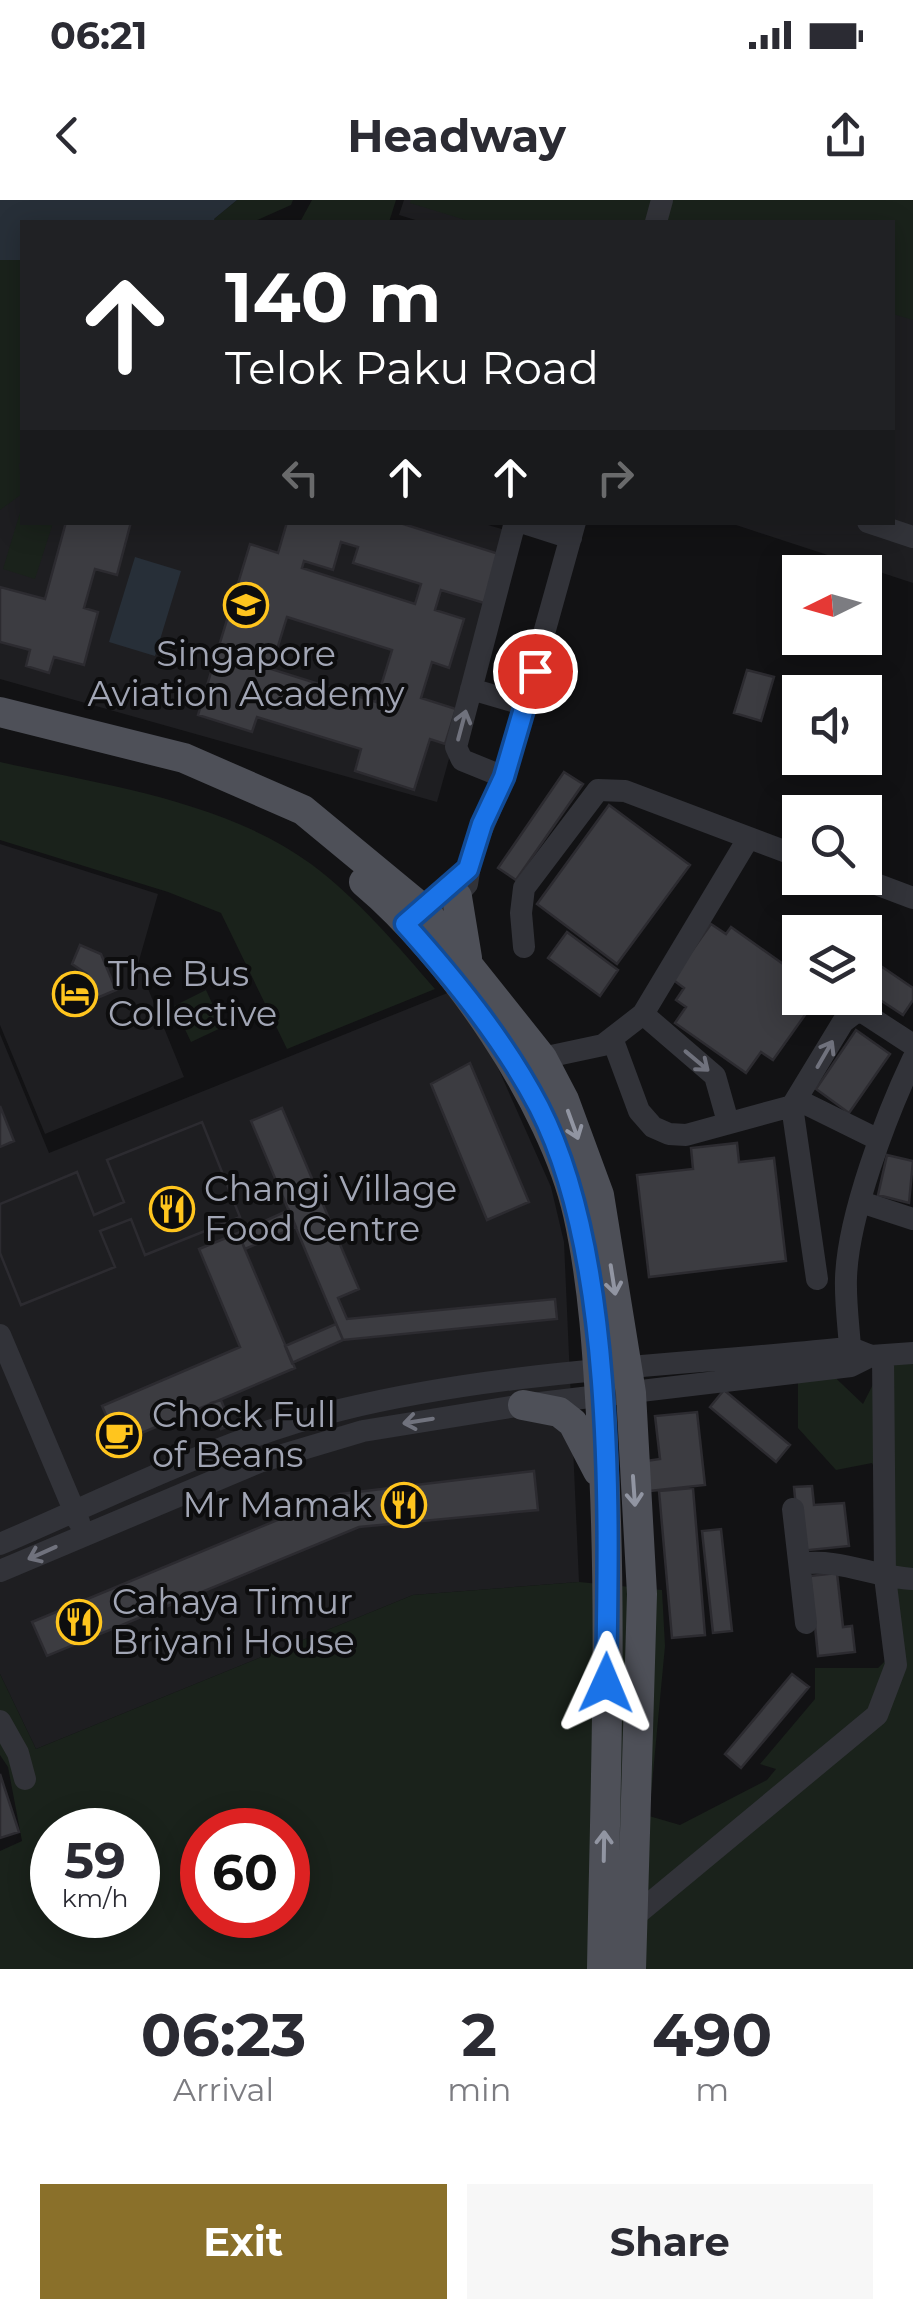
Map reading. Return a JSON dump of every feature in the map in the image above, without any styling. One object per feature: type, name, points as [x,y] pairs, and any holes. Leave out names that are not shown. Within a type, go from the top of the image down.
[{"type":"main road","points":[[0,712],[184,758],[303,810],[419,922],[539,1107],[578,1216],[614,1381],[606,1487],[602,1969]]},
{"type":"main road","points":[[0,732],[162,770],[213,788],[272,816],[326,851],[468,963],[542,1058],[564,1100],[599,1195],[614,1381],[642,1594],[631,1969]]},
{"type":"main road","points":[[463,883],[460,932],[468,963]]},
{"type":"main road","points":[[522,1405],[559,1412],[573,1423],[606,1487]]},
{"type":"street","points":[[504,777],[462,760],[456,747],[517,525]]},
{"type":"street","points":[[419,922],[463,883],[482,824],[504,777],[526,704],[573,530],[539,525]]},
{"type":"street","points":[[877,525],[913,537]]},
{"type":"street","points":[[472,688],[526,704]]},
{"type":"street","points":[[524,947],[524,888],[598,790],[625,791],[782,850]]},
{"type":"street","points":[[542,1058],[603,1045],[643,1014],[748,838]]},
{"type":"street","points":[[882,886],[913,898]]},
{"type":"street","points":[[816,1279],[795,1103],[843,1022],[856,1012],[864,1013],[913,1045]]},
{"type":"street","points":[[643,1014],[716,1076],[728,1122]]},
{"type":"street","points":[[612,1038],[639,1111],[653,1128],[686,1135],[795,1103],[879,1140]]},
{"type":"street","points":[[631,1918],[877,1715],[896,1665],[864,1357],[846,1276],[879,1140],[913,1058]]},
{"type":"street","points":[[861,1202],[913,1219]]},
{"type":"street","points":[[2,1344],[84,1534]]},
{"type":"street","points":[[0,1544],[275,1431],[339,1411],[913,1353]]},
{"type":"street","points":[[0,1571],[259,1462],[322,1442],[379,1427],[522,1405],[614,1381]]},
{"type":"street","points":[[794,1509],[806,1623]]},
{"type":"street","points":[[800,1564],[838,1562],[885,1578],[913,1579]]},
{"type":"street","points":[[0,1721],[18,1753],[26,1779]]},
{"type":"shaded area","points":[[0,200],[237,200],[215,220],[20,220],[20,260],[0,260]]},
{"type":"shaded area","points":[[237,200],[293,200],[291,205],[257,220],[214,219]]},
{"type":"shaded area","points":[[312,200],[396,200],[390,220],[301,220]]},
{"type":"shaded area","points":[[404,200],[913,200],[913,583],[882,573],[882,555],[828,555],[736,525],[895,525],[895,220],[415,220],[399,215]]},
{"type":"shaded area","points":[[653,200],[647,220],[465,220],[410,203]]},
{"type":"shaded area","points":[[671,200],[913,200],[913,320],[895,315],[895,220],[665,220]]},
{"type":"shaded area","points":[[0,260],[20,260],[20,495],[0,510]]},
{"type":"shaded area","name":"Singapore Aviation Academy","points":[[20,424],[20,525],[488,525],[512,532],[437,802],[0,679],[0,498]]},
{"type":"shaded area","points":[[20,513],[20,525],[52,525],[35,579],[3,569]]},
{"type":"shaded area","points":[[135,557],[181,571],[155,656],[109,642]]},
{"type":"shaded area","points":[[0,762],[161,798],[240,824],[277,842],[345,892],[435,989],[287,1049],[221,913],[168,892],[0,840]]},
{"type":"shaded area","name":"The Bus Collective","points":[[0,844],[158,894],[138,964],[184,1077],[45,1134],[0,1025]]},
{"type":"shaded area","points":[[206,990],[223,1027],[191,1042],[174,1006]]},
{"type":"shaded area","points":[[455,990],[482,1032],[551,1187],[564,1242],[579,1582],[413,1595],[36,1749],[0,1674],[0,1034],[49,1153]]},
{"type":"shaded area","points":[[913,1353],[913,1969],[0,1969],[0,1851],[22,1841],[8,1767],[0,1755],[0,1674],[36,1749],[413,1595],[579,1582],[662,1590],[665,1646],[649,1816],[680,1825],[767,1780],[776,1769],[760,1764],[815,1699],[815,1668],[878,1668],[887,1659],[886,1490],[872,1463],[836,1470],[798,1428],[798,1370],[824,1367],[863,1404],[888,1355]]},
{"type":"building","points":[[65,525],[130,525],[117,575],[95,569],[84,608],[98,612],[84,665],[54,657],[49,673],[26,666],[30,650],[0,642],[0,587],[45,599]]},
{"type":"building","points":[[286,525],[407,525],[499,554],[484,603],[441,590],[435,610],[464,619],[449,668],[432,662],[421,698],[456,709],[445,744],[430,739],[414,790],[355,771],[361,749],[257,717],[252,732],[198,715],[250,544],[278,553]],"holes":[[[341,542],[358,547],[353,563],[421,584],[415,604],[302,568],[304,561],[333,570]],[[287,617],[392,650],[376,702],[271,669]]]},
{"type":"building","points":[[747,670],[774,677],[761,721],[734,713]]},
{"type":"building","points":[[564,772],[583,784],[516,880],[498,868]]},
{"type":"building","points":[[609,805],[690,865],[617,964],[537,904]]},
{"type":"building","points":[[711,924],[726,934],[731,927],[782,963],[782,1015],[805,1015],[773,1060],[761,1052],[746,1073],[675,1023],[686,1007],[676,1000],[684,988],[672,979]]},
{"type":"building","points":[[567,932],[618,970],[600,996],[548,958]]},
{"type":"building","points":[[80,945],[101,954],[116,990],[97,998],[87,974],[72,964]]},
{"type":"building","points":[[882,967],[913,988],[913,1000],[903,1015],[882,1001]]},
{"type":"building","points":[[856,1030],[890,1054],[849,1113],[816,1089]]},
{"type":"building","points":[[470,1063],[529,1202],[487,1220],[431,1084]]},
{"type":"building","points":[[0,1106],[14,1141],[0,1147]]},
{"type":"building","points":[[282,1108],[359,1289],[338,1298],[347,1319],[555,1299],[557,1319],[343,1340],[251,1121]]},
{"type":"building","name":"Changi Village Food Centre","points":[[202,1122],[240,1217],[145,1255],[131,1219],[100,1231],[115,1267],[21,1305],[0,1253],[0,1204],[77,1172],[94,1215],[124,1202],[107,1160]]},
{"type":"building","name":"Changi Village Food Centre","points":[[202,1122],[240,1217],[145,1255],[131,1219],[100,1231],[115,1267],[21,1305],[0,1253],[0,1204],[77,1172],[94,1215],[124,1202],[107,1160]]},
{"type":"building","points":[[737,1143],[739,1162],[774,1158],[786,1261],[649,1277],[637,1175],[693,1169],[691,1148]]},
{"type":"building","points":[[887,1155],[913,1161],[909,1203],[878,1195]]},
{"type":"building","points":[[289,1210],[296,1227],[245,1249],[238,1233]]},
{"type":"building","points":[[238,1233],[295,1368],[118,1443],[102,1406],[240,1347],[199,1249]]},
{"type":"building","points":[[336,1324],[343,1340],[292,1363],[285,1346]]},
{"type":"building","points":[[724,1390],[790,1445],[776,1462],[710,1407]]},
{"type":"building","points":[[221,1400],[231,1425],[221,1429],[211,1403]]},
{"type":"building","points":[[697,1412],[705,1485],[649,1491],[646,1461],[660,1459],[655,1416]]},
{"type":"building","points":[[534,1471],[538,1510],[359,1527],[47,1656],[32,1622],[340,1494]]},
{"type":"building","points":[[812,1486],[814,1505],[844,1503],[849,1546],[800,1551],[794,1487]]},
{"type":"building","points":[[693,1488],[705,1635],[672,1638],[659,1491]]},
{"type":"building","points":[[721,1529],[732,1631],[713,1633],[702,1531]]},
{"type":"building","points":[[837,1573],[843,1627],[852,1626],[855,1652],[818,1656],[810,1576]]},
{"type":"building","points":[[792,1674],[809,1687],[741,1768],[725,1754]]},
{"type":"building","points":[[0,1774],[19,1832],[0,1838]]},
{"type":"place","name":"Singapore Aviation Academy","points":[[246,605]]},
{"type":"place","name":"The Bus Collective","points":[[75,994]]},
{"type":"place","name":"Changi Village Food Centre","points":[[172,1209]]},
{"type":"place","name":"Chock Full of Beans","points":[[119,1435]]},
{"type":"place","name":"Mr Mamak","points":[[404,1505]]},
{"type":"place","name":"Cahaya Timur Briyani House","points":[[79,1622]]},
{"type":"route","points":[[535,671],[520,731],[468,869],[405,924],[449,972],[496,1037],[539,1107],[575,1202],[598,1368],[606,1487],[606,1683]]}]
